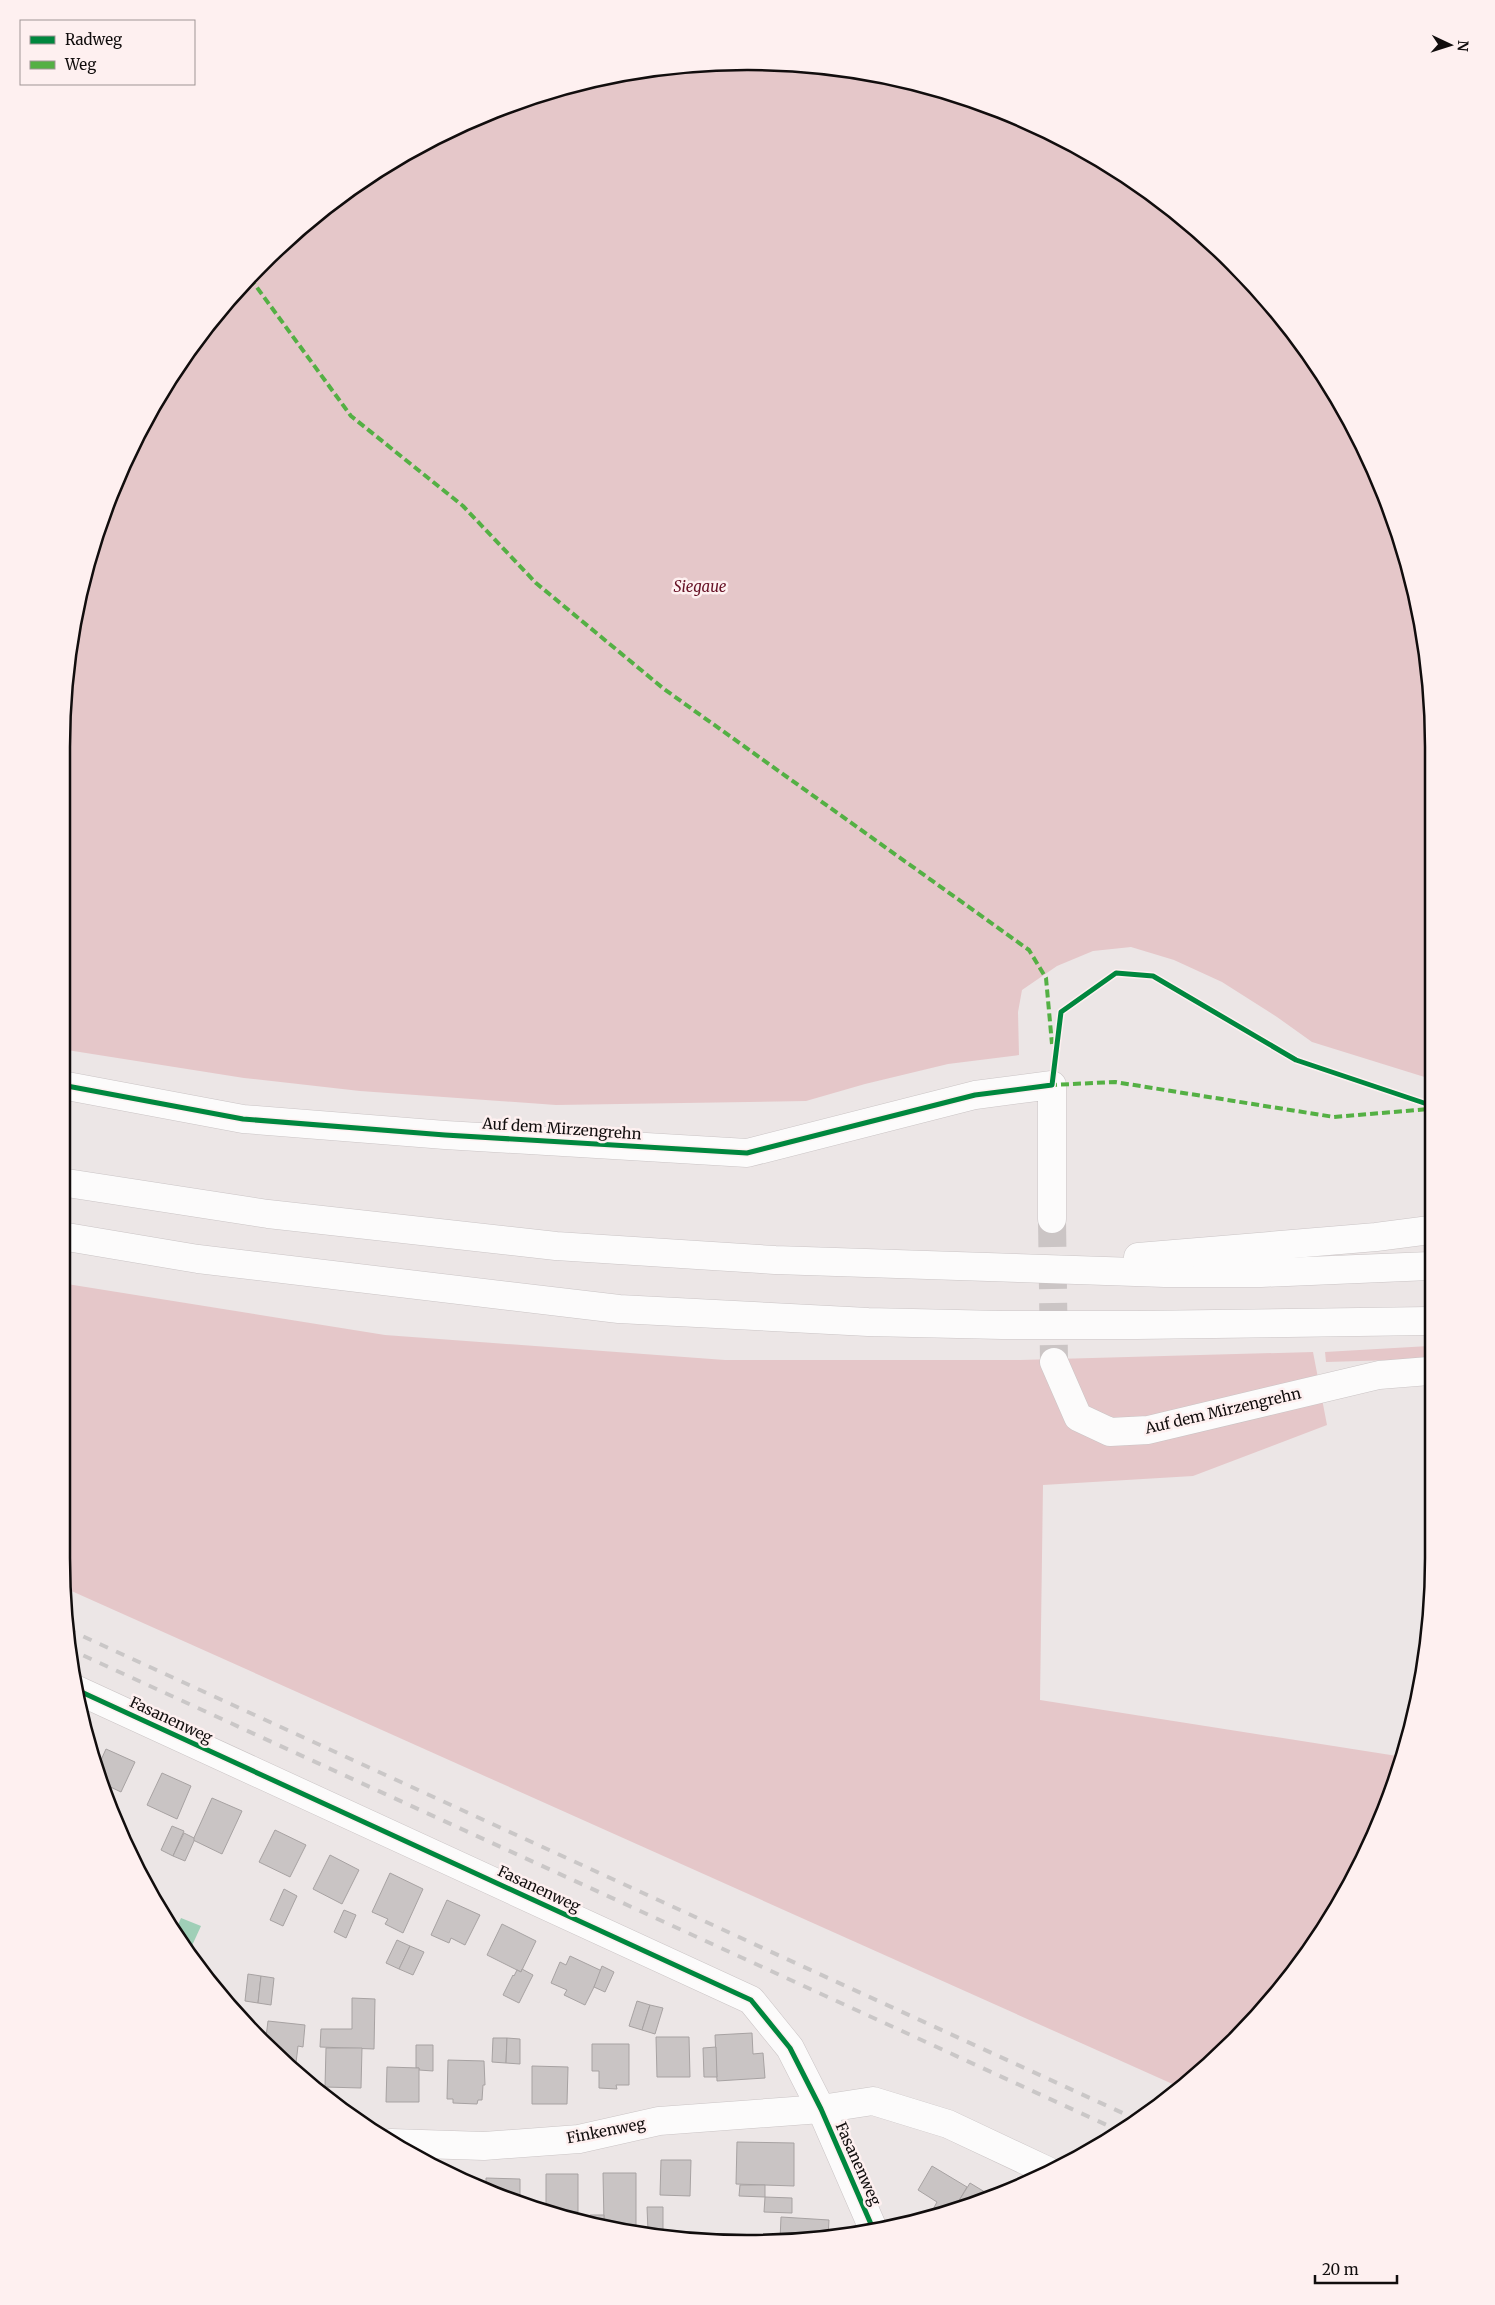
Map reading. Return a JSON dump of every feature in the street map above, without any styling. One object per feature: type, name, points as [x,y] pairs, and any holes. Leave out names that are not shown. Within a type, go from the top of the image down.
[{"type":"main road","name":"Auf dem Mirzengrehn","points":[[70,1087],[243,1119],[445,1135],[747,1153],[975,1095],[1052,1085],[1052,1219]]},
{"type":"main road","points":[[70,1183],[268,1214],[556,1246],[775,1260],[1037,1267],[1165,1273],[1261,1273],[1425,1266]]},
{"type":"main road","points":[[1037,1267],[1178,1253],[1376,1237],[1425,1231]]},
{"type":"main road","points":[[70,1238],[198,1259],[619,1309],[868,1322],[993,1325],[1137,1326],[1425,1320]]},
{"type":"main road","name":"Auf dem Mirzengrehn","points":[[1054,1362],[1078,1417],[1110,1432],[1148,1430],[1379,1375],[1425,1371]]},
{"type":"main road","name":"Fasanenweg","points":[[85,1698],[751,2000],[790,2048],[821,2109],[871,2223]]},
{"type":"main road","name":"Fasanenweg","points":[[821,2109],[873,2101],[948,2124],[1041,2168]]},
{"type":"main road","name":"Finkenweg","points":[[408,2144],[484,2146],[570,2139],[659,2121],[821,2109]]},
{"type":"green space","name":"Siegaue","points":[[748,70],[792,71],[880,83],[923,93],[1007,122],[1047,140],[1124,184],[1160,210],[1227,268],[1285,335],[1311,371],[1355,448],[1373,488],[1402,572],[1412,615],[1424,703],[1425,1077],[1312,1042],[1222,982],[1174,960],[1131,947],[1093,951],[1057,966],[1022,990],[1018,1012],[1019,1055],[948,1064],[865,1084],[806,1101],[556,1105],[360,1091],[244,1078],[70,1050],[70,748],[71,703],[76,659],[83,615],[93,572],[106,530],[140,448],[184,371],[210,335],[268,268],[335,210],[371,184],[448,140],[488,122],[572,93],[615,83],[703,71]]},
{"type":"green space","points":[[70,1284],[385,1335],[725,1360],[1020,1360],[1313,1352],[1327,1425],[1193,1476],[1043,1485],[1040,1700],[1395,1756],[1373,1817],[1355,1857],[1311,1934],[1285,1970],[1227,2037],[1173,2084],[71,1591]]},
{"type":"green space","points":[[1425,1346],[1425,1359],[1326,1362],[1325,1352]]},
{"type":"shaded area","points":[[181,1918],[201,1926],[192,1945],[184,1934],[178,1924]]},
{"type":"building","points":[[106,1749],[135,1762],[121,1792],[111,1787],[101,1760]]},
{"type":"building","points":[[162,1773],[191,1786],[177,1819],[147,1805]]},
{"type":"building","points":[[212,1798],[242,1811],[222,1854],[193,1840]]},
{"type":"building","points":[[172,1826],[184,1831],[173,1856],[161,1850]]},
{"type":"building","points":[[275,1830],[306,1845],[290,1877],[259,1862]]},
{"type":"building","points":[[184,1833],[194,1838],[185,1861],[173,1856]]},
{"type":"building","points":[[330,1855],[359,1870],[342,1904],[313,1889]]},
{"type":"building","points":[[390,1873],[423,1889],[403,1933],[385,1924],[388,1919],[372,1912]]},
{"type":"building","points":[[284,1889],[297,1896],[283,1926],[270,1920]]},
{"type":"building","points":[[447,1900],[480,1915],[465,1945],[451,1938],[449,1943],[431,1935]]},
{"type":"building","points":[[344,1910],[356,1915],[346,1938],[334,1932]]},
{"type":"building","points":[[502,1924],[536,1941],[521,1972],[487,1955]]},
{"type":"building","points":[[397,1940],[410,1946],[399,1969],[386,1963]]},
{"type":"building","points":[[410,1946],[424,1952],[413,1975],[399,1969]]},
{"type":"building","points":[[570,1956],[602,1971],[585,2005],[564,1995],[567,1990],[551,1983],[560,1962],[566,1965]]},
{"type":"building","points":[[602,1966],[614,1972],[605,1992],[594,1987]]},
{"type":"building","points":[[522,1969],[533,1975],[519,2003],[503,1995],[513,1975],[517,1970],[521,1972]]},
{"type":"building","points":[[248,1974],[261,1976],[258,2003],[245,2001]]},
{"type":"building","points":[[261,1976],[274,1978],[271,2005],[258,2003]]},
{"type":"building","points":[[352,1998],[375,1999],[374,2049],[320,2047],[321,2029],[352,2029]]},
{"type":"building","points":[[637,2001],[650,2005],[642,2030],[629,2026]]},
{"type":"building","points":[[650,2005],[663,2008],[655,2034],[642,2030]]},
{"type":"building","points":[[268,2021],[305,2025],[303,2047],[298,2046],[296,2063],[268,2037],[266,2035]]},
{"type":"building","points":[[752,2033],[753,2054],[763,2053],[765,2078],[717,2081],[715,2035]]},
{"type":"building","points":[[656,2037],[689,2037],[690,2077],[657,2077]]},
{"type":"building","points":[[493,2038],[507,2038],[506,2063],[492,2062]]},
{"type":"building","points":[[507,2038],[520,2039],[520,2064],[506,2063]]},
{"type":"building","points":[[592,2044],[629,2044],[629,2085],[616,2085],[617,2089],[599,2088],[599,2071],[592,2071]]},
{"type":"building","points":[[416,2045],[433,2045],[433,2071],[416,2068]]},
{"type":"building","points":[[716,2047],[717,2077],[704,2077],[703,2048]]},
{"type":"building","points":[[326,2048],[362,2048],[361,2088],[325,2087]]},
{"type":"building","points":[[448,2060],[484,2061],[485,2085],[483,2085],[482,2100],[478,2100],[477,2104],[453,2103],[453,2099],[447,2099]]},
{"type":"building","points":[[532,2066],[568,2067],[567,2104],[532,2104]]},
{"type":"building","points":[[387,2067],[419,2068],[419,2102],[386,2102]]},
{"type":"building","points":[[737,2142],[794,2143],[794,2186],[736,2184]]},
{"type":"building","points":[[661,2160],[691,2160],[690,2196],[660,2195]]},
{"type":"building","points":[[932,2166],[967,2187],[959,2201],[933,2209],[937,2202],[918,2190]]},
{"type":"building","points":[[603,2173],[636,2173],[636,2225],[604,2219]]},
{"type":"building","points":[[546,2174],[578,2174],[578,2212],[546,2204]]},
{"type":"building","points":[[486,2178],[520,2179],[520,2195],[488,2183],[486,2182]]},
{"type":"building","points":[[970,2183],[984,2192],[965,2199],[959,2201]]},
{"type":"building","points":[[740,2185],[765,2185],[765,2197],[739,2196]]},
{"type":"building","points":[[765,2197],[792,2198],[792,2213],[764,2212]]},
{"type":"building","points":[[647,2207],[663,2207],[663,2229],[648,2227]]},
{"type":"building","points":[[604,2215],[604,2219],[590,2216]]},
{"type":"building","points":[[781,2217],[829,2220],[828,2230],[780,2234]]},
{"type":"tunnel","points":[[1052,1219],[1054,1362]]},
{"type":"railway","points":[[74,1632],[1130,2116]]},
{"type":"railway","points":[[77,1653],[1113,2128]]},
{"type":"marked path","points":[[254,283],[351,416],[463,506],[536,583],[664,689],[1029,950],[1046,978],[1052,1044]]},
{"type":"marked path","points":[[1052,1082],[1052,1085],[1115,1082],[1334,1117],[1425,1109]]},
{"type":"cycle path","points":[[70,1087],[243,1119],[445,1135],[747,1153],[975,1095],[1052,1085],[1061,1012],[1116,973],[1153,976],[1296,1060],[1425,1103]]},
{"type":"cycle path","points":[[84,1693],[751,2000],[790,2048],[821,2109],[871,2223]]}]
